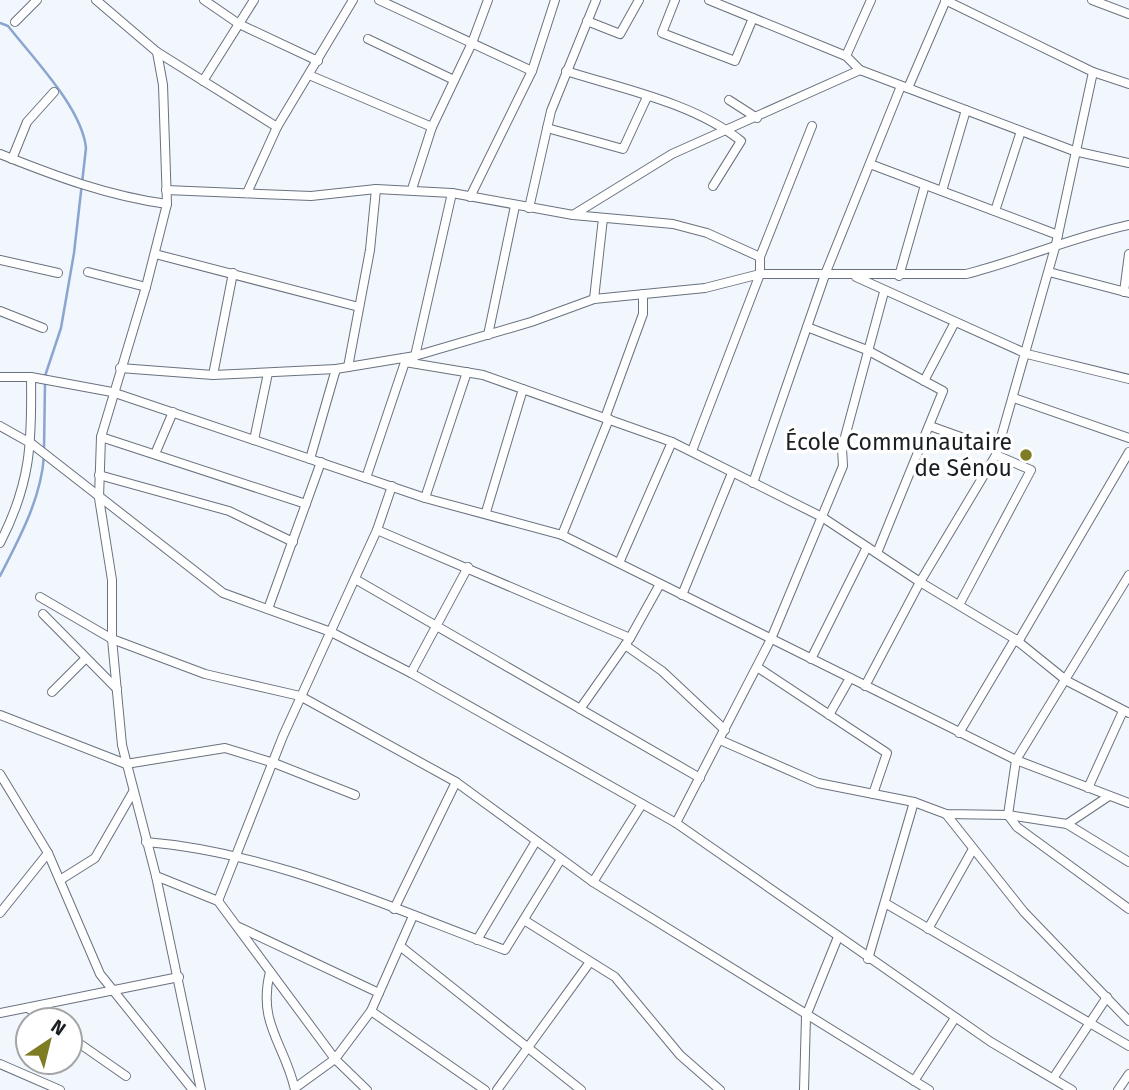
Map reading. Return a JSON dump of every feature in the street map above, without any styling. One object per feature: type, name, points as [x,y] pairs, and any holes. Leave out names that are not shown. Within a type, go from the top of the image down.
[{"type":"street","points":[[15,22],[37,0]]},
{"type":"street","points":[[96,0],[157,52],[277,127]]},
{"type":"street","points":[[204,0],[239,24],[318,61]]},
{"type":"street","points":[[203,81],[254,0]]},
{"type":"street","points":[[247,193],[277,127],[353,0]]},
{"type":"street","points":[[379,0],[532,71]]},
{"type":"street","points":[[412,189],[432,127],[472,43],[488,0]]},
{"type":"street","points":[[470,197],[532,71],[555,0]]},
{"type":"street","points":[[529,208],[547,128],[566,71],[596,0]]},
{"type":"street","points":[[587,21],[620,34],[639,0]]},
{"type":"street","points":[[675,0],[662,33],[735,61],[753,18]]},
{"type":"street","points":[[709,0],[846,56],[860,70],[1074,151],[1129,163]]},
{"type":"street","points":[[846,56],[871,0]]},
{"type":"street","points":[[753,483],[826,272],[870,164],[946,0],[1093,72],[1129,84]]},
{"type":"street","points":[[1092,0],[1129,14]]},
{"type":"street","points":[[368,39],[454,80]]},
{"type":"street","points":[[157,52],[163,85],[167,204],[146,286],[101,437],[99,498],[111,580],[112,639],[126,764],[156,876],[201,1090]]},
{"type":"street","points":[[573,215],[672,154],[729,131],[860,70]]},
{"type":"street","points":[[566,71],[647,97],[729,131],[741,141],[713,186]]},
{"type":"street","points":[[865,686],[920,582],[997,453],[1049,272],[1093,72]]},
{"type":"street","points":[[309,75],[432,127]]},
{"type":"street","points":[[54,92],[27,122],[4,158],[125,198],[167,204]]},
{"type":"street","points":[[547,128],[623,149],[647,97]]},
{"type":"street","points":[[729,100],[757,118]]},
{"type":"street","points":[[942,191],[966,110]]},
{"type":"street","points":[[692,451],[760,274],[760,257],[812,125]]},
{"type":"street","points":[[995,211],[1021,131]]},
{"type":"street","points":[[870,164],[995,211],[1057,240]]},
{"type":"street","points":[[898,276],[925,185]]},
{"type":"street","points":[[166,190],[311,196],[376,189],[452,193],[573,215],[673,224],[707,233],[760,257]]},
{"type":"street","points":[[348,367],[370,250],[376,189]]},
{"type":"street","points":[[415,356],[452,193]]},
{"type":"street","points":[[488,335],[515,206]]},
{"type":"street","points":[[594,299],[603,218]]},
{"type":"street","points":[[120,368],[213,375],[335,369],[404,360],[594,299],[705,288],[760,274],[966,274],[1057,240],[1129,225]]},
{"type":"street","points":[[155,254],[359,307]]},
{"type":"street","points":[[1049,272],[1126,292],[1129,254]]},
{"type":"street","points":[[0,260],[58,273]]},
{"type":"street","points":[[88,272],[146,286]]},
{"type":"street","points":[[213,375],[233,273]]},
{"type":"street","points":[[853,276],[954,324],[1027,354],[1129,379]]},
{"type":"street","points":[[676,823],[771,639],[843,466],[842,448],[884,292]]},
{"type":"street","points":[[562,535],[607,419],[643,314],[643,294]]},
{"type":"street","points":[[0,311],[43,328]]},
{"type":"street","points":[[924,381],[954,324]]},
{"type":"street","points":[[807,327],[867,349],[943,391],[877,554]]},
{"type":"street","points":[[404,360],[467,372],[523,389],[672,442],[822,517],[920,582],[1017,640],[1068,681],[1126,712],[1088,788]]},
{"type":"street","points":[[366,478],[404,360]]},
{"type":"street","points":[[310,459],[335,369]]},
{"type":"street","points":[[425,498],[467,372]]},
{"type":"street","points":[[254,440],[268,373]]},
{"type":"street","points":[[0,377],[31,377],[113,392],[425,498],[486,512],[562,535],[1016,760],[1129,803]]},
{"type":"street","points":[[0,543],[16,511],[32,444],[31,377]]},
{"type":"street","points":[[486,512],[523,389]]},
{"type":"street","points":[[1014,398],[1129,438]]},
{"type":"street","points":[[155,454],[173,412]]},
{"type":"street","points":[[0,426],[32,444],[223,593],[331,632],[411,673],[676,823],[955,1018],[1072,1090]]},
{"type":"street","points":[[930,426],[1031,470],[959,606]]},
{"type":"street","points":[[101,437],[306,504]]},
{"type":"street","points":[[619,563],[672,442]]},
{"type":"street","points":[[959,733],[1129,452]]},
{"type":"street","points":[[268,609],[321,462]]},
{"type":"street","points":[[682,595],[732,473]]},
{"type":"street","points":[[99,475],[229,511],[293,542]]},
{"type":"street","points":[[218,901],[300,696],[377,530],[392,486]]},
{"type":"street","points":[[377,530],[468,567],[628,641],[724,730]]},
{"type":"street","points":[[811,659],[867,547]]},
{"type":"street","points":[[411,673],[468,567]]},
{"type":"street","points":[[1129,575],[1068,681],[1016,760],[1008,815],[1017,827],[1129,909]]},
{"type":"street","points":[[355,579],[700,778]]},
{"type":"street","points":[[580,709],[628,641],[660,584]]},
{"type":"street","points":[[40,597],[112,639],[205,674],[300,696],[456,782],[593,882],[929,1090]]},
{"type":"street","points":[[43,614],[117,689]]},
{"type":"street","points":[[52,692],[86,657]]},
{"type":"street","points":[[757,667],[887,753],[873,794]]},
{"type":"street","points":[[829,715],[850,678]]},
{"type":"street","points":[[0,715],[126,764],[225,748],[274,763],[355,795]]},
{"type":"street","points":[[720,740],[818,783],[914,802],[946,814],[1008,815],[1067,824],[1129,862]]},
{"type":"street","points":[[0,774],[48,853],[100,974],[193,1090]]},
{"type":"street","points":[[394,909],[456,782]]},
{"type":"street","points":[[60,880],[94,858],[133,792]]},
{"type":"street","points":[[1067,824],[1110,796]]},
{"type":"street","points":[[869,959],[914,802]]},
{"type":"street","points":[[593,882],[642,804]]},
{"type":"street","points":[[946,814],[1024,912],[1107,997],[1126,1010],[1129,1021]]},
{"type":"street","points":[[477,940],[499,908],[536,841]]},
{"type":"street","points":[[146,842],[194,846],[271,865],[505,950],[561,859]]},
{"type":"street","points":[[928,929],[973,849]]},
{"type":"street","points":[[0,913],[48,853]]},
{"type":"street","points":[[156,876],[218,901],[335,1059],[367,1090]]},
{"type":"street","points":[[885,903],[1129,1046]]},
{"type":"street","points":[[270,972],[264,996],[267,1019],[295,1089],[335,1059],[371,1011],[413,916]]},
{"type":"street","points":[[524,920],[615,978],[680,1055],[720,1090]]},
{"type":"street","points":[[237,926],[379,993]]},
{"type":"street","points":[[804,1090],[806,1016],[838,937]]},
{"type":"street","points":[[400,946],[581,1090]]},
{"type":"street","points":[[497,1090],[590,962]]},
{"type":"street","points":[[38,1006],[178,977]]},
{"type":"street","points":[[1054,1077],[1107,997]]},
{"type":"street","points":[[371,1011],[480,1089]]},
{"type":"street","points":[[914,1081],[955,1018]]},
{"type":"street","points":[[84,1047],[126,1076]]},
{"type":"street","points":[[0,1064],[60,1090]]},
{"type":"street","points":[[1118,1090],[1129,1074]]},
{"type":"street","points":[[702,1090],[708,1080]]},
{"type":"waterway","points":[[0,23],[8,26],[66,100],[83,133],[86,148],[74,253],[61,328],[45,376]]},
{"type":"waterway","points":[[44,450],[45,383]]},
{"type":"waterway","points":[[0,576],[34,503],[44,456]]},
{"type":"place","name":"École Communautaire de Sénou","points":[[1026,455]]}]
